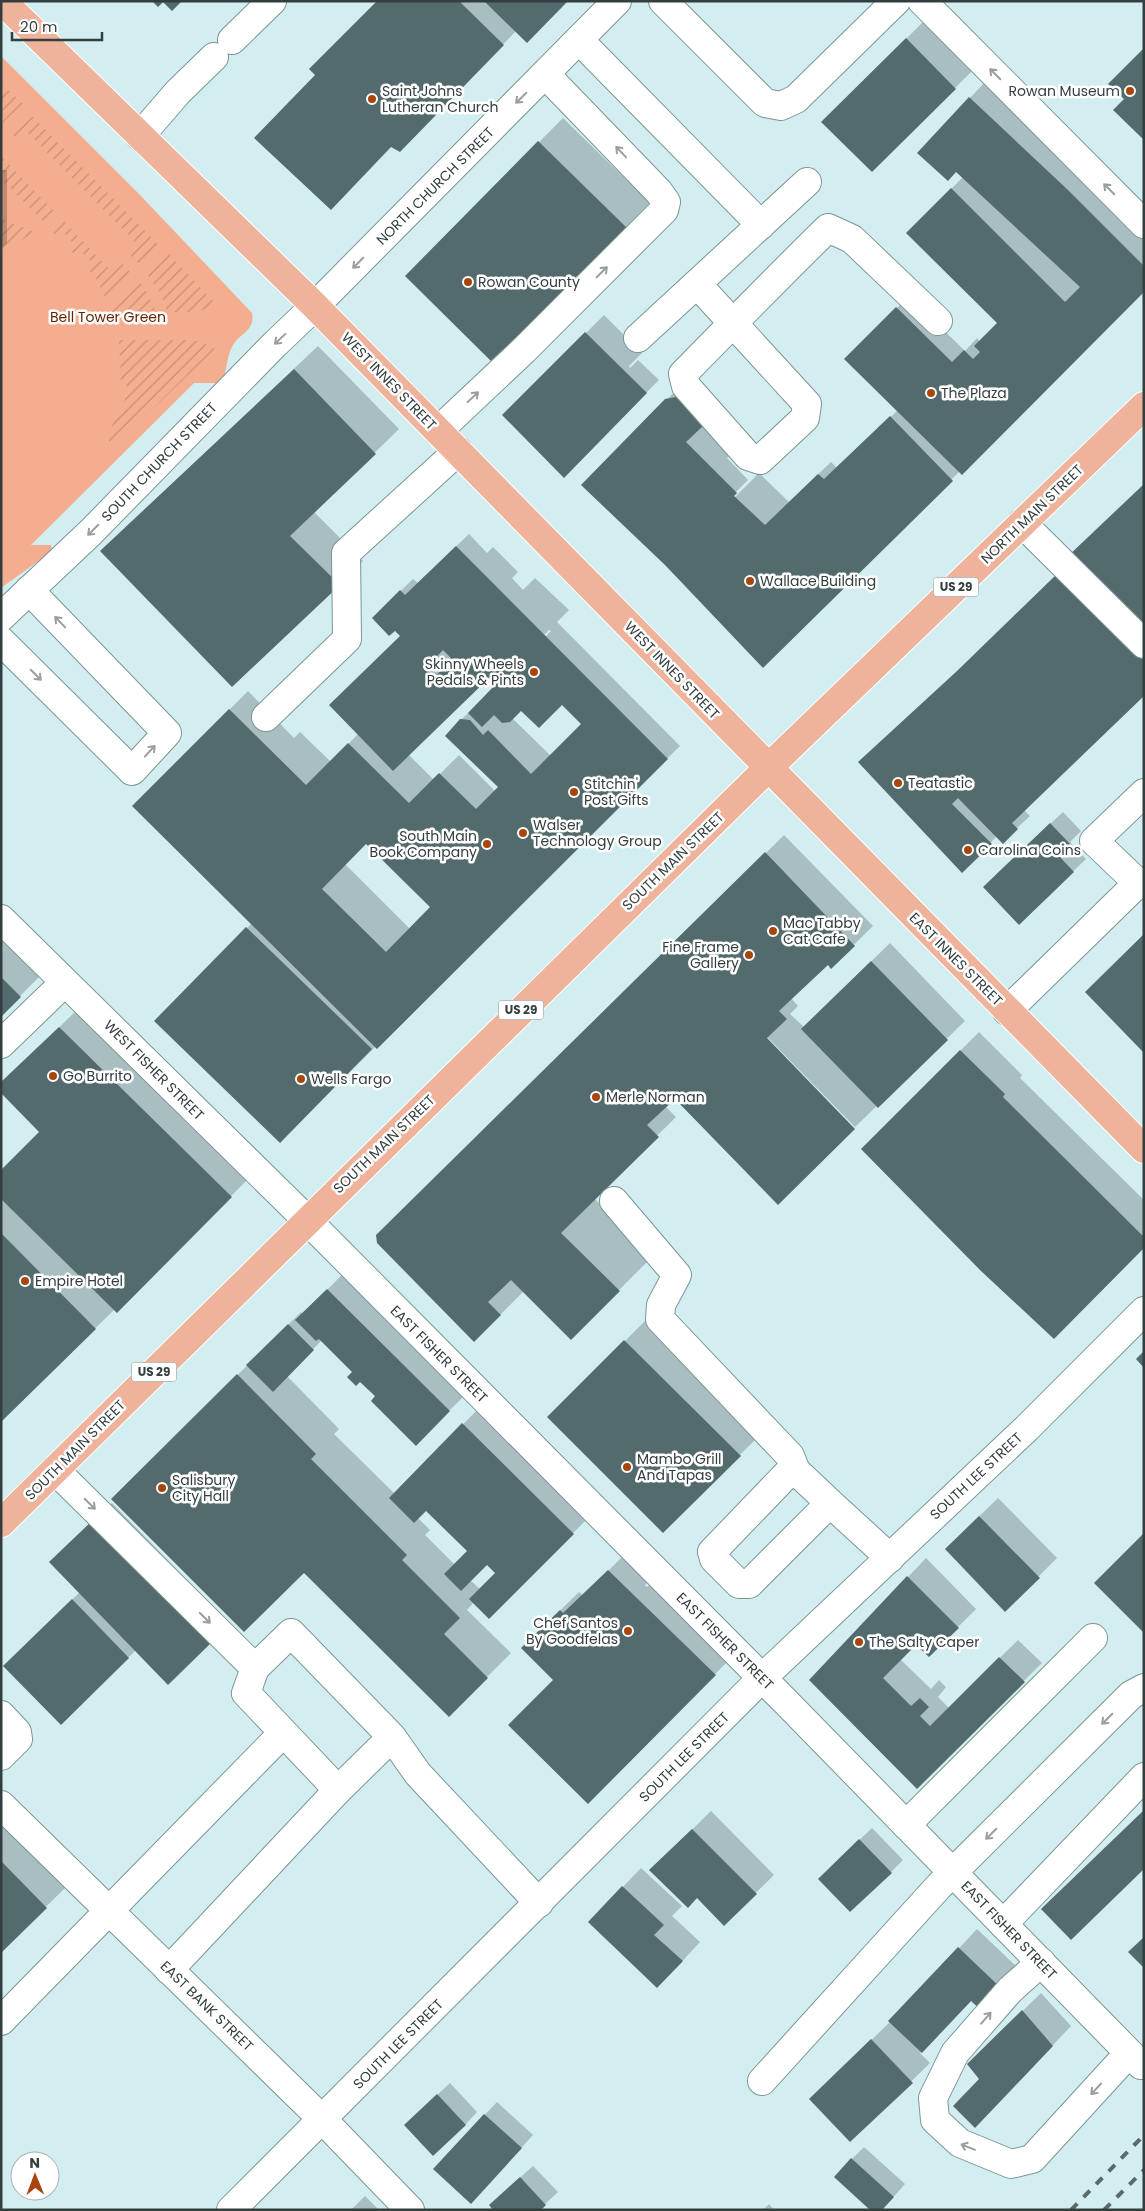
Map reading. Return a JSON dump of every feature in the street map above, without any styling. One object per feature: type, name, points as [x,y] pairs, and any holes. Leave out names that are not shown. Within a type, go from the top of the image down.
[{"type":"main road","name":"WEST INNES STREET","points":[[2,1],[316,306],[768,768]]},
{"type":"main road","name":"NORTH MAIN STREET","points":[[768,768],[1144,406]]},
{"type":"main road","name":"EAST INNES STREET","points":[[768,768],[1144,1149]]},
{"type":"main road","name":"SOUTH MAIN STREET","points":[[1,1523],[768,768]]},
{"type":"street","points":[[140,136],[178,92],[272,1]]},
{"type":"street","name":"NORTH CHURCH STREET","points":[[316,306],[617,1]]},
{"type":"street","points":[[664,1],[765,102],[781,106],[796,100],[896,1]]},
{"type":"street","points":[[922,1],[1144,224]]},
{"type":"street","points":[[579,40],[761,226]]},
{"type":"street","points":[[438,431],[524,350],[664,210],[666,202],[659,192],[545,74]]},
{"type":"street","points":[[638,338],[807,182]]},
{"type":"street","points":[[697,284],[734,323],[807,404],[805,418],[760,460],[748,456],[686,386],[682,374],[734,323],[828,228],[852,239],[938,321]]},
{"type":"street","name":"SOUTH CHURCH STREET","points":[[1,617],[91,532],[274,345],[316,306]]},
{"type":"street","points":[[266,717],[347,640],[346,553],[458,451]]},
{"type":"street","points":[[1022,523],[1144,644]]},
{"type":"street","points":[[1,641],[132,771],[167,733],[29,590]]},
{"type":"street","points":[[1007,1011],[1141,880],[1094,841],[1144,793]]},
{"type":"street","name":"WEST FISHER STREET","points":[[1,919],[307,1220]]},
{"type":"street","points":[[1,1044],[64,983]]},
{"type":"street","points":[[614,1200],[677,1275],[661,1305],[660,1319],[790,1456],[796,1471],[890,1558]]},
{"type":"street","name":"EAST FISHER STREET","points":[[307,1220],[762,1678],[1135,2059],[1032,2159],[1011,2164],[960,2143],[935,2120],[933,2098],[954,2053],[1010,1990],[1040,1962]]},
{"type":"street","name":"SOUTH LEE STREET","points":[[230,2210],[762,1678],[1027,1428],[1144,1311]]},
{"type":"street","points":[[55,1470],[254,1668]]},
{"type":"street","points":[[796,1471],[788,1473],[712,1552],[714,1559],[739,1584],[750,1584],[830,1503]]},
{"type":"street","points":[[338,1790],[246,1694],[254,1668],[291,1634],[392,1737],[418,1774],[539,1902]]},
{"type":"street","points":[[906,1825],[1093,1638]]},
{"type":"street","points":[[762,2081],[953,1873],[1131,1694],[1144,1688]]},
{"type":"street","points":[[1,1715],[17,1732],[18,1739],[1,1756]]},
{"type":"street","points":[[1,2021],[283,1733]]},
{"type":"street","points":[[169,1970],[338,1790],[392,1737]]},
{"type":"street","points":[[1004,1924],[1144,1777]]},
{"type":"street","name":"EAST BANK STREET","points":[[1,1805],[322,2120],[410,2210]]},
{"type":"green space","name":"Bell Tower Green","points":[[1,56],[140,195],[252,313],[252,319],[249,328],[231,349],[223,383],[194,383],[31,545],[51,545],[52,551],[1,588]]},
{"type":"green space","points":[[1,83],[23,104],[2,123],[1,122]]},
{"type":"green space","points":[[28,112],[159,245],[139,264],[130,255],[139,246],[27,132],[18,140],[9,131]]},
{"type":"green space","points":[[1,156],[54,211],[43,221],[1,179]]},
{"type":"green space","points":[[60,217],[112,272],[122,263],[131,273],[105,297],[95,276],[88,269],[93,263],[81,252],[76,256],[69,249],[74,244],[62,231],[56,236],[48,228]]},
{"type":"green space","points":[[1,219],[35,232],[1,252]]},
{"type":"green space","points":[[166,251],[215,303],[198,311],[167,312],[161,294],[145,271]]},
{"type":"green space","points":[[137,279],[144,287],[156,311],[110,312],[108,307]]},
{"type":"green space","points":[[119,340],[192,340],[203,342],[215,349],[114,446],[107,439],[117,413],[123,414],[127,382],[121,382]]},
{"type":"building","points":[[152,1],[182,1],[172,11],[163,2],[158,7]]},
{"type":"building","name":"Saint Johns Lutheran Church","points":[[377,1],[459,1],[504,45],[400,152],[391,147],[331,210],[254,138],[315,75],[309,69]]},
{"type":"building","points":[[484,1],[568,1],[527,43]]},
{"type":"building","points":[[906,38],[956,89],[872,172],[821,122]]},
{"type":"building","name":"Rowan Museum","points":[[1144,48],[1144,140],[1113,110],[1124,99],[1108,84]]},
{"type":"building","points":[[969,97],[1069,191],[1144,266],[1144,292],[962,475],[844,359],[896,307],[952,362],[964,350],[973,359],[980,352],[974,346],[997,323],[906,233],[951,188],[1065,302],[1080,287],[956,172],[948,181],[917,153]]},
{"type":"building","points":[[538,141],[627,228],[493,363],[405,276]]},
{"type":"building","points":[[585,332],[647,393],[564,478],[502,415]]},
{"type":"building","points":[[294,369],[376,454],[290,536],[340,585],[232,687],[100,551]]},
{"type":"building","points":[[676,397],[704,425],[686,442],[737,493],[734,496],[765,525],[818,474],[824,479],[890,416],[953,481],[763,668],[665,565],[581,485],[665,399]]},
{"type":"building","points":[[1144,484],[1144,638],[1066,558]]},
{"type":"building","points":[[456,546],[668,759],[377,1049],[132,806],[229,709],[306,785],[348,743],[409,803],[439,773],[476,809],[498,787],[445,736],[460,719],[470,720],[483,735],[488,730],[531,774],[581,724],[562,705],[539,728],[521,711],[510,722],[502,723],[494,715],[482,727],[468,713],[496,684],[490,677],[393,771],[329,705],[400,636],[395,631],[389,636],[372,618],[400,590],[405,595]],"holes":[[[443,650],[453,660],[434,677],[426,668]],[[366,844],[430,907],[386,952],[322,889]]]},
{"type":"building","points":[[1058,573],[1144,661],[1144,696],[1012,823],[1018,829],[1003,844],[958,798],[952,804],[992,844],[962,873],[858,762],[957,671]]},
{"type":"building","points":[[1050,823],[1070,844],[1058,855],[1074,872],[1019,925],[983,887]]},
{"type":"building","points":[[765,852],[855,946],[831,969],[828,965],[779,1011],[787,1019],[767,1038],[855,1129],[778,1205],[675,1099],[647,1125],[659,1137],[561,1233],[620,1291],[571,1340],[511,1280],[488,1302],[501,1315],[474,1342],[377,1243],[376,1235]]},
{"type":"building","points":[[246,927],[372,1049],[280,1143],[154,1021]]},
{"type":"building","points":[[1144,934],[1144,1053],[1085,992]]},
{"type":"building","points":[[871,961],[948,1040],[878,1108],[801,1029]]},
{"type":"building","points":[[1,977],[21,997],[1,1017]]},
{"type":"building","points":[[59,1027],[232,1197],[117,1313],[1,1199],[1,1170],[39,1132],[1,1093],[1,1082]]},
{"type":"building","points":[[960,1050],[1005,1094],[1003,1097],[1144,1237],[1144,1248],[1054,1339],[981,1271],[861,1149]]},
{"type":"building","name":"Empire Hotel","points":[[1,1233],[96,1329],[1,1422]]},
{"type":"building","points":[[327,1289],[450,1411],[416,1446],[371,1401],[375,1396],[360,1382],[356,1386],[347,1377],[352,1372],[319,1339],[316,1341],[295,1320]]},
{"type":"building","points":[[288,1324],[314,1350],[273,1392],[246,1365]]},
{"type":"building","points":[[624,1340],[741,1456],[663,1533],[547,1417]]},
{"type":"building","points":[[1144,1351],[1144,1368],[1136,1359]]},
{"type":"building","points":[[237,1374],[316,1454],[311,1459],[407,1555],[402,1560],[460,1618],[444,1634],[488,1678],[449,1717],[304,1573],[244,1632],[111,1499]]},
{"type":"building","points":[[462,1423],[574,1534],[489,1619],[469,1599],[495,1573],[487,1565],[461,1591],[444,1574],[467,1551],[426,1511],[414,1523],[389,1498]]},
{"type":"building","points":[[979,1516],[1040,1578],[1005,1612],[945,1549]]},
{"type":"building","points":[[93,1520],[212,1642],[168,1685],[49,1562]]},
{"type":"building","points":[[1144,1533],[1144,1633],[1094,1583]]},
{"type":"building","points":[[608,1570],[716,1675],[588,1804],[508,1725],[553,1680],[521,1648],[560,1610],[563,1613]]},
{"type":"building","points":[[907,1576],[959,1628],[929,1657],[916,1645],[883,1678],[911,1706],[920,1698],[929,1707],[920,1716],[930,1726],[999,1657],[1025,1682],[917,1789],[809,1680]]},
{"type":"building","points":[[72,1599],[129,1658],[61,1725],[3,1666]]},
{"type":"building","points":[[1144,1810],[1144,1869],[1071,1940],[1041,1909]]},
{"type":"building","points":[[692,1829],[757,1894],[724,1926],[697,1898],[688,1908],[649,1870]]},
{"type":"building","points":[[859,1839],[892,1873],[850,1912],[818,1879]]},
{"type":"building","points":[[1,1861],[47,1908],[1,1953]]},
{"type":"building","points":[[622,1886],[664,1925],[654,1935],[683,1961],[657,1988],[588,1922]]},
{"type":"building","points":[[1144,1937],[1144,1968],[1128,1952]]},
{"type":"building","points":[[958,1947],[1003,1990],[982,2011],[971,2001],[922,2053],[888,2021]]},
{"type":"building","points":[[1022,2010],[1053,2046],[975,2128],[953,2106],[979,2079],[967,2064]]},
{"type":"building","points":[[871,2039],[913,2083],[850,2142],[809,2099]]},
{"type":"building","points":[[437,2094],[466,2125],[433,2156],[404,2125]]},
{"type":"building","points":[[484,2114],[522,2148],[471,2204],[433,2169]]},
{"type":"building","points":[[851,2158],[894,2197],[882,2210],[870,2210],[834,2177]]},
{"type":"building","points":[[520,2177],[546,2205],[541,2210],[493,2210],[489,2205]]},
{"type":"railway","points":[[1071,2210],[1144,2135]]},
{"type":"railway","points":[[1104,2210],[1144,2170]]},
{"type":"place","name":"Rowan Museum","points":[[1130,91]]},
{"type":"place","name":"Saint Johns Lutheran Church","points":[[372,99]]},
{"type":"place","name":"Rowan County","points":[[468,282]]},
{"type":"place","name":"The Plaza","points":[[931,393]]},
{"type":"place","name":"Wallace Building","points":[[750,581]]},
{"type":"place","name":"Skinny Wheels Pedals & Pints","points":[[534,672]]},
{"type":"place","name":"Teatastic","points":[[898,783]]},
{"type":"place","name":"Stitchin' Post Gifts","points":[[574,792]]},
{"type":"place","name":"Walser Technology Group","points":[[523,833]]},
{"type":"place","name":"South Main Book Company","points":[[487,844]]},
{"type":"place","name":"Carolina Coins","points":[[968,850]]},
{"type":"place","name":"Mac Tabby Cat Cafe","points":[[773,931]]},
{"type":"place","name":"Fine Frame Gallery","points":[[749,955]]},
{"type":"place","name":"Go Burrito","points":[[53,1076]]},
{"type":"place","name":"Wells Fargo","points":[[301,1079]]},
{"type":"place","name":"Merle Norman","points":[[596,1097]]},
{"type":"place","name":"Empire Hotel","points":[[25,1281]]},
{"type":"place","name":"Mambo Grill And Tapas","points":[[627,1467]]},
{"type":"place","name":"Salisbury City Hall","points":[[162,1488]]},
{"type":"place","name":"Chef Santos By Goodfelas","points":[[628,1631]]},
{"type":"place","name":"The Salty Caper","points":[[859,1642]]}]
